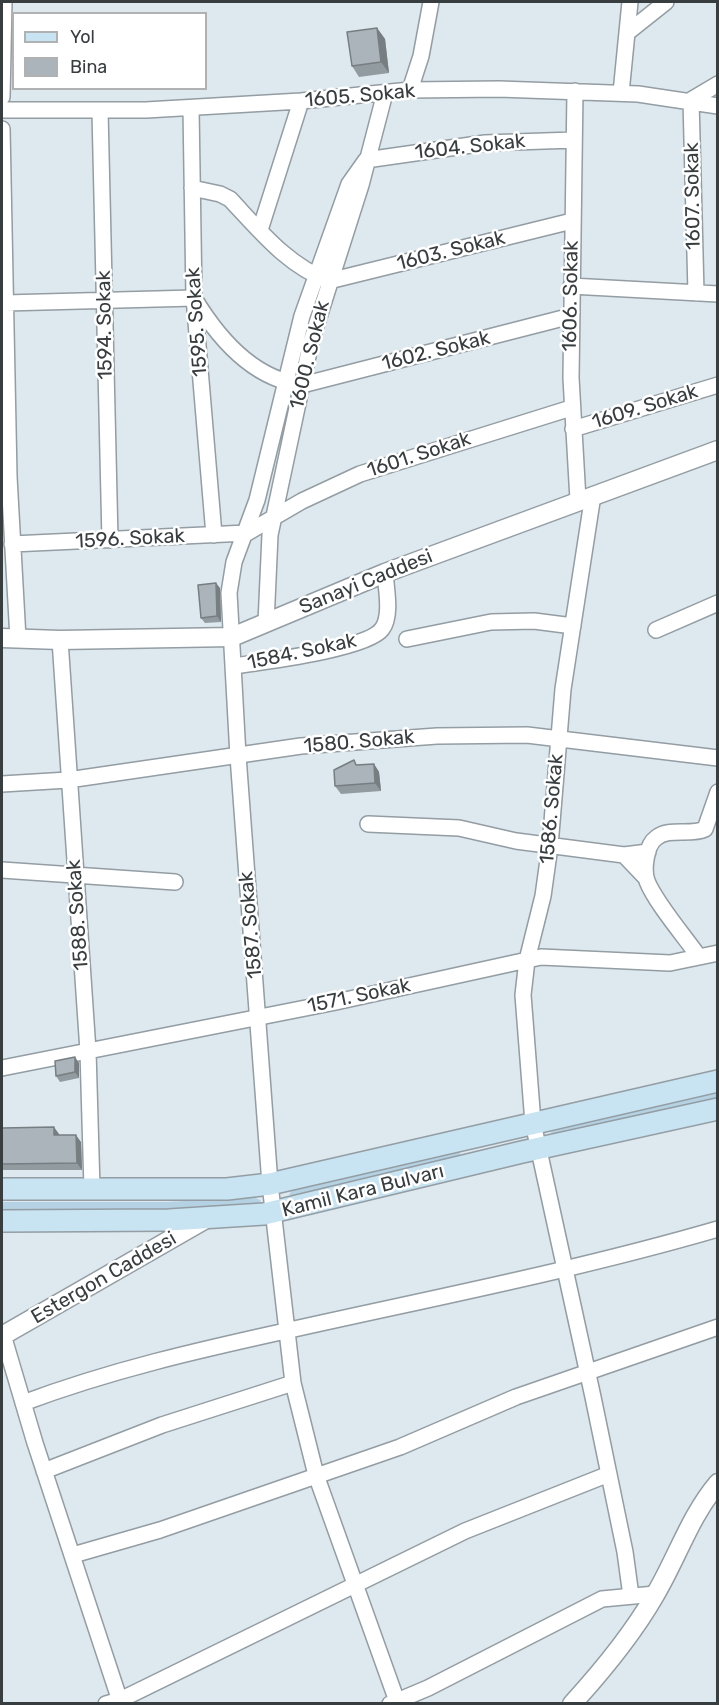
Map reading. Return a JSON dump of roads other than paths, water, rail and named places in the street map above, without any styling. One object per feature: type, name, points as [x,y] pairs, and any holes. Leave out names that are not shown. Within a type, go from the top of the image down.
[{"type":"main road","name":"Kamil Kara Bulvarı","points":[[2,1189],[227,1189],[270,1185],[717,1081]]},
{"type":"main road","name":"Kamil Kara Bulvarı","points":[[2,1221],[206,1219],[273,1213],[717,1109]]},
{"type":"street","points":[[2,97],[4,2]]},
{"type":"street","points":[[410,90],[423,45],[431,2]]},
{"type":"street","points":[[621,93],[630,2]]},
{"type":"street","points":[[627,33],[666,2]]},
{"type":"street","points":[[691,100],[717,84]]},
{"type":"street","name":"1605. Sokak","points":[[2,110],[100,111],[191,108],[301,101],[410,90],[621,93],[691,100],[717,106]]},
{"type":"street","name":"1606. Sokak","points":[[575,91],[570,316],[571,408],[586,497]]},
{"type":"street","name":"1600. Sokak","points":[[266,623],[267,565],[273,517],[302,385],[322,278],[361,185],[385,93]]},
{"type":"street","name":"1607. Sokak","points":[[691,100],[696,293]]},
{"type":"street","points":[[260,230],[301,101]]},
{"type":"street","name":"1595. Sokak","points":[[191,108],[194,298],[214,535]]},
{"type":"street","name":"1594. Sokak","points":[[100,111],[110,540]]},
{"type":"street","points":[[2,129],[12,544],[10,639]]},
{"type":"street","name":"1604. Sokak","points":[[366,160],[485,143],[574,140]]},
{"type":"street","points":[[192,188],[220,194],[231,199],[290,259],[322,278]]},
{"type":"street","name":"1603. Sokak","points":[[322,278],[572,221]]},
{"type":"street","name":"1587. Sokak","points":[[322,278],[284,383],[264,475],[230,583],[238,756],[270,1185],[293,1383],[316,1475],[395,1702]]},
{"type":"street","points":[[571,286],[717,294]]},
{"type":"street","points":[[5,303],[194,298],[211,326],[262,372],[284,383],[302,385]]},
{"type":"street","name":"1602. Sokak","points":[[302,385],[570,316]]},
{"type":"street","name":"1609. Sokak","points":[[573,429],[717,385]]},
{"type":"street","name":"1601. Sokak","points":[[247,532],[333,486],[387,464],[571,408]]},
{"type":"street","name":"Sanayi Caddesi","points":[[10,639],[232,637],[385,573],[717,450]]},
{"type":"street","name":"1586. Sokak","points":[[586,497],[573,626],[558,738],[550,846],[543,896],[527,960],[523,995],[533,1123],[541,1149],[588,1372],[631,1596]]},
{"type":"street","name":"1596. Sokak","points":[[12,544],[247,532]]},
{"type":"street","name":"1584. Sokak","points":[[234,666],[321,652],[378,633],[386,621],[385,573]]},
{"type":"street","points":[[656,630],[717,603]]},
{"type":"street","points":[[407,639],[491,622],[534,621],[573,626]]},
{"type":"street","name":"1588. Sokak","points":[[60,640],[88,1051],[92,1190]]},
{"type":"street","name":"1580. Sokak","points":[[2,784],[68,780],[301,746],[407,737],[527,735],[717,758]]},
{"type":"street","points":[[646,878],[651,843],[662,834],[705,829],[717,792]]},
{"type":"street","points":[[368,824],[459,828],[550,846],[624,855],[648,852]]},
{"type":"street","points":[[624,855],[646,878],[699,957]]},
{"type":"street","points":[[2,870],[175,882]]},
{"type":"street","name":"1571. Sokak","points":[[2,1068],[259,1017],[527,960],[553,957],[670,963],[717,952]]},
{"type":"street","name":"Estergon Caddesi","points":[[2,1335],[206,1219]]},
{"type":"street","points":[[23,1403],[77,1383],[152,1361],[566,1270],[717,1229]]},
{"type":"street","points":[[73,1555],[160,1530],[400,1447],[516,1397],[717,1327]]},
{"type":"street","points":[[2,1335],[73,1555],[115,1702],[465,1531],[609,1474]]},
{"type":"street","points":[[44,1471],[162,1425],[293,1383]]},
{"type":"street","points":[[572,1704],[621,1649],[655,1594],[699,1509],[717,1483]]},
{"type":"street","points":[[395,1702],[428,1688],[602,1599],[655,1594]]}]
